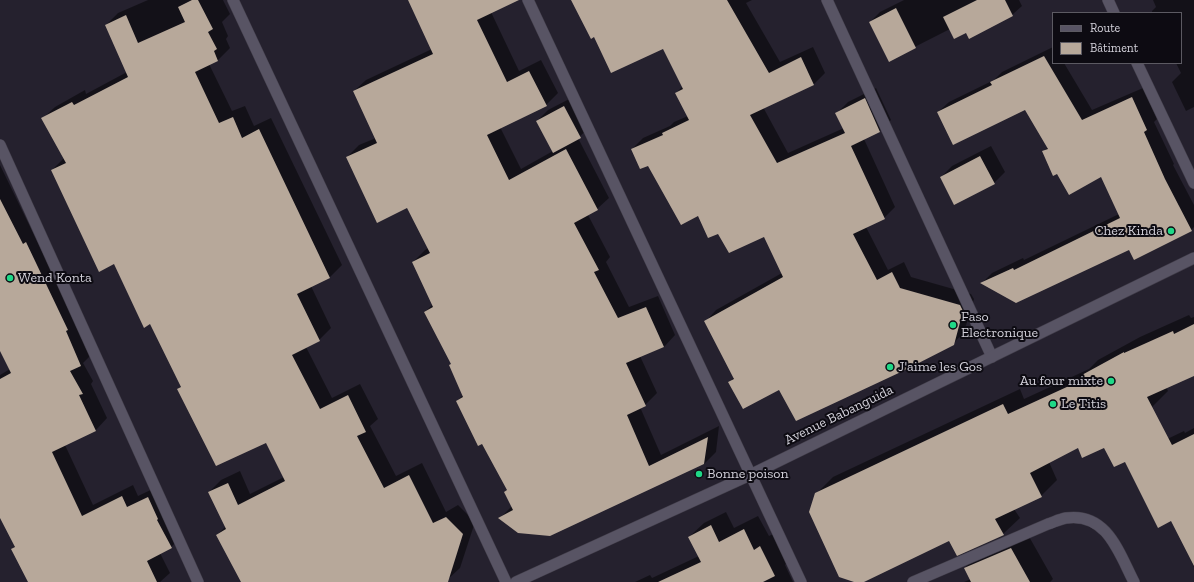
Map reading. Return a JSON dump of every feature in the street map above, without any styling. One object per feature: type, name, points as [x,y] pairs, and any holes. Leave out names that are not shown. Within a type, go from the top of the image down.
[{"type":"street","points":[[233,0],[506,582]]},
{"type":"street","points":[[528,0],[801,582]]},
{"type":"street","points":[[826,0],[992,357]]},
{"type":"street","points":[[1108,0],[1114,12]]},
{"type":"street","points":[[1137,64],[1194,183]]},
{"type":"street","points":[[0,145],[198,582]]},
{"type":"street","name":"Avenue Babanguida","points":[[516,582],[750,475],[1194,258]]},
{"type":"street","points":[[913,582],[1048,524],[1066,518],[1080,518],[1093,522],[1104,529],[1113,540],[1134,582]]},
{"type":"building","points":[[192,0],[198,0],[213,29],[208,32],[217,49],[214,51],[218,61],[195,72],[219,123],[233,117],[242,138],[259,129],[330,278],[297,294],[320,341],[292,355],[320,409],[348,395],[366,432],[357,436],[384,488],[409,475],[433,523],[446,517],[463,534],[448,582],[241,582],[216,535],[226,529],[208,492],[228,483],[238,505],[285,481],[266,443],[216,466],[177,389],[181,387],[150,324],[144,328],[114,264],[99,272],[51,170],[66,163],[41,118],[72,102],[74,105],[128,77],[105,25],[126,15],[138,43],[185,22],[178,7]]},
{"type":"building","points":[[408,0],[519,0],[477,20],[507,82],[529,71],[547,106],[487,135],[509,180],[566,149],[598,210],[574,223],[599,270],[594,272],[618,318],[646,307],[664,347],[626,363],[646,406],[627,415],[649,466],[708,437],[704,464],[550,536],[518,533],[498,518],[513,510],[504,492],[507,490],[482,444],[478,446],[456,401],[463,397],[449,365],[451,364],[424,312],[433,307],[412,262],[430,253],[407,208],[377,223],[346,157],[377,143],[353,91],[433,54]]},
{"type":"building","points":[[571,0],[727,0],[769,73],[801,57],[814,85],[750,115],[777,163],[845,133],[835,113],[865,98],[880,132],[851,146],[885,219],[853,234],[877,280],[892,272],[900,288],[960,305],[963,311],[954,345],[903,371],[796,421],[779,390],[743,409],[728,382],[734,379],[704,321],[783,277],[764,237],[729,253],[718,234],[708,238],[698,216],[681,225],[648,166],[640,169],[631,149],[663,135],[662,133],[689,120],[675,93],[683,89],[663,49],[611,73],[594,37],[591,39]]},
{"type":"building","points":[[977,0],[1005,0],[1013,16],[969,39],[966,33],[954,39],[943,17]]},
{"type":"building","points":[[896,8],[916,48],[889,62],[869,22]]},
{"type":"building","points":[[1044,56],[1082,120],[1132,97],[1147,130],[1144,132],[1165,179],[1192,231],[1134,260],[1129,250],[1016,303],[980,283],[1013,268],[1014,270],[1120,218],[1101,177],[1069,195],[1057,174],[1053,176],[1042,151],[1048,149],[1025,110],[953,145],[937,112],[992,85],[990,82]]},
{"type":"building","points":[[564,106],[581,138],[553,153],[536,121]]},
{"type":"building","points":[[980,156],[995,184],[954,205],[940,177]]},
{"type":"building","points":[[0,199],[23,244],[26,242],[68,330],[66,331],[81,366],[70,371],[83,394],[79,395],[96,431],[52,452],[82,516],[122,496],[127,507],[148,497],[158,519],[157,520],[172,548],[147,561],[157,582],[28,582],[11,549],[15,547],[0,518],[0,379],[11,373],[0,351]]},
{"type":"building","points":[[1194,324],[1194,376],[1147,397],[1172,445],[1194,434],[1194,566],[1171,521],[1158,528],[1125,462],[1114,467],[1104,448],[1082,458],[1078,448],[1030,473],[1042,497],[995,519],[1004,535],[957,556],[949,541],[864,582],[854,582],[839,577],[809,512],[815,493],[1003,404],[1008,414],[1082,380],[1080,376],[1124,352],[1173,331],[1174,334]]},
{"type":"building","points":[[711,525],[719,542],[744,529],[754,550],[760,546],[775,576],[763,582],[658,582],[701,562],[688,537]]},
{"type":"building","points":[[1011,548],[1030,582],[971,582],[964,568]]},
{"type":"place","name":"Chez Kinda","points":[[1171,231]]},
{"type":"place","name":"Wend Konta","points":[[10,278]]},
{"type":"place","name":"Faso Electronique","points":[[953,325]]},
{"type":"place","name":"J'aime les Gos","points":[[890,367]]},
{"type":"place","name":"Au four mixte","points":[[1111,381]]},
{"type":"place","name":"Le Titis","points":[[1053,404]]},
{"type":"place","name":"Bonne poison","points":[[699,474]]}]
